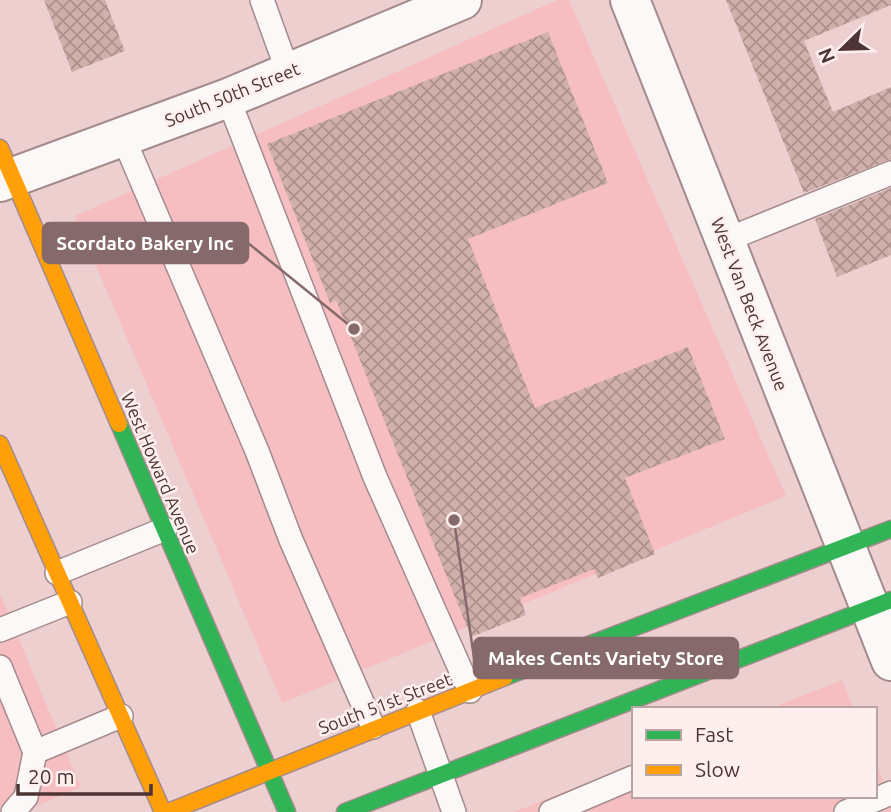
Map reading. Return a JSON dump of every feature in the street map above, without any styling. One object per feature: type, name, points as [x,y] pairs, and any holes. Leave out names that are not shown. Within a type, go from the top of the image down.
[{"type":"street","name":"South 50th Street","points":[[4,170],[123,137],[228,98],[462,0]]},
{"type":"street","name":"West Van Beck Avenue","points":[[630,0],[726,240],[844,548],[880,604],[891,661]]},
{"type":"street","name":"West Howard Avenue","points":[[4,170],[287,812]]},
{"type":"street","points":[[0,444],[165,812]]},
{"type":"street","name":"South 51st Street","points":[[165,812],[373,727],[891,529]]},
{"type":"street","points":[[345,812],[880,604]]},
{"type":"lane","points":[[262,0],[288,72]]},
{"type":"lane","points":[[228,98],[375,477],[470,691]]},
{"type":"lane","points":[[123,137],[257,452],[291,540],[373,727]]},
{"type":"lane","points":[[726,240],[891,173]]},
{"type":"lane","points":[[57,573],[164,529]]},
{"type":"lane","points":[[0,630],[70,602]]},
{"type":"lane","points":[[0,667],[35,752],[26,796],[13,812]]},
{"type":"lane","points":[[418,711],[454,812]]},
{"type":"lane","points":[[35,752],[121,716]]},
{"type":"lane","points":[[551,812],[632,778]]},
{"type":"lane","points":[[846,812],[878,801]]},
{"type":"shaded area","points":[[557,0],[569,0],[786,496],[282,703],[75,216]]},
{"type":"shaded area","points":[[0,594],[81,787],[23,812],[0,812]]},
{"type":"shaded area","points":[[842,680],[853,707],[774,707]]},
{"type":"shaded area","points":[[632,765],[632,798],[877,798],[877,766],[891,799],[891,812],[514,812]]},
{"type":"building","points":[[44,0],[105,0],[125,51],[72,72]]},
{"type":"building","points":[[726,0],[891,0],[891,5],[804,41],[833,112],[891,87],[891,159],[804,193]]},
{"type":"building","points":[[548,32],[608,183],[468,239],[535,408],[688,347],[725,439],[625,478],[655,554],[598,578],[594,569],[520,598],[526,615],[471,637],[336,300],[330,303],[267,144]]},
{"type":"building","points":[[891,188],[891,255],[837,277],[815,219]]},
{"type":"traffic: fast","points":[[119,424],[287,812]]},
{"type":"traffic: fast","points":[[505,677],[891,529]]},
{"type":"traffic: fast","points":[[345,812],[891,600]]},
{"type":"traffic: slow","points":[[0,148],[119,424]]},
{"type":"traffic: slow","points":[[0,444],[163,812]]},
{"type":"traffic: slow","points":[[168,812],[505,677]]},
{"type":"place","name":"Scordato Bakery Inc","points":[[354,329]]},
{"type":"place","name":"Makes Cents Variety Store","points":[[454,520]]}]
